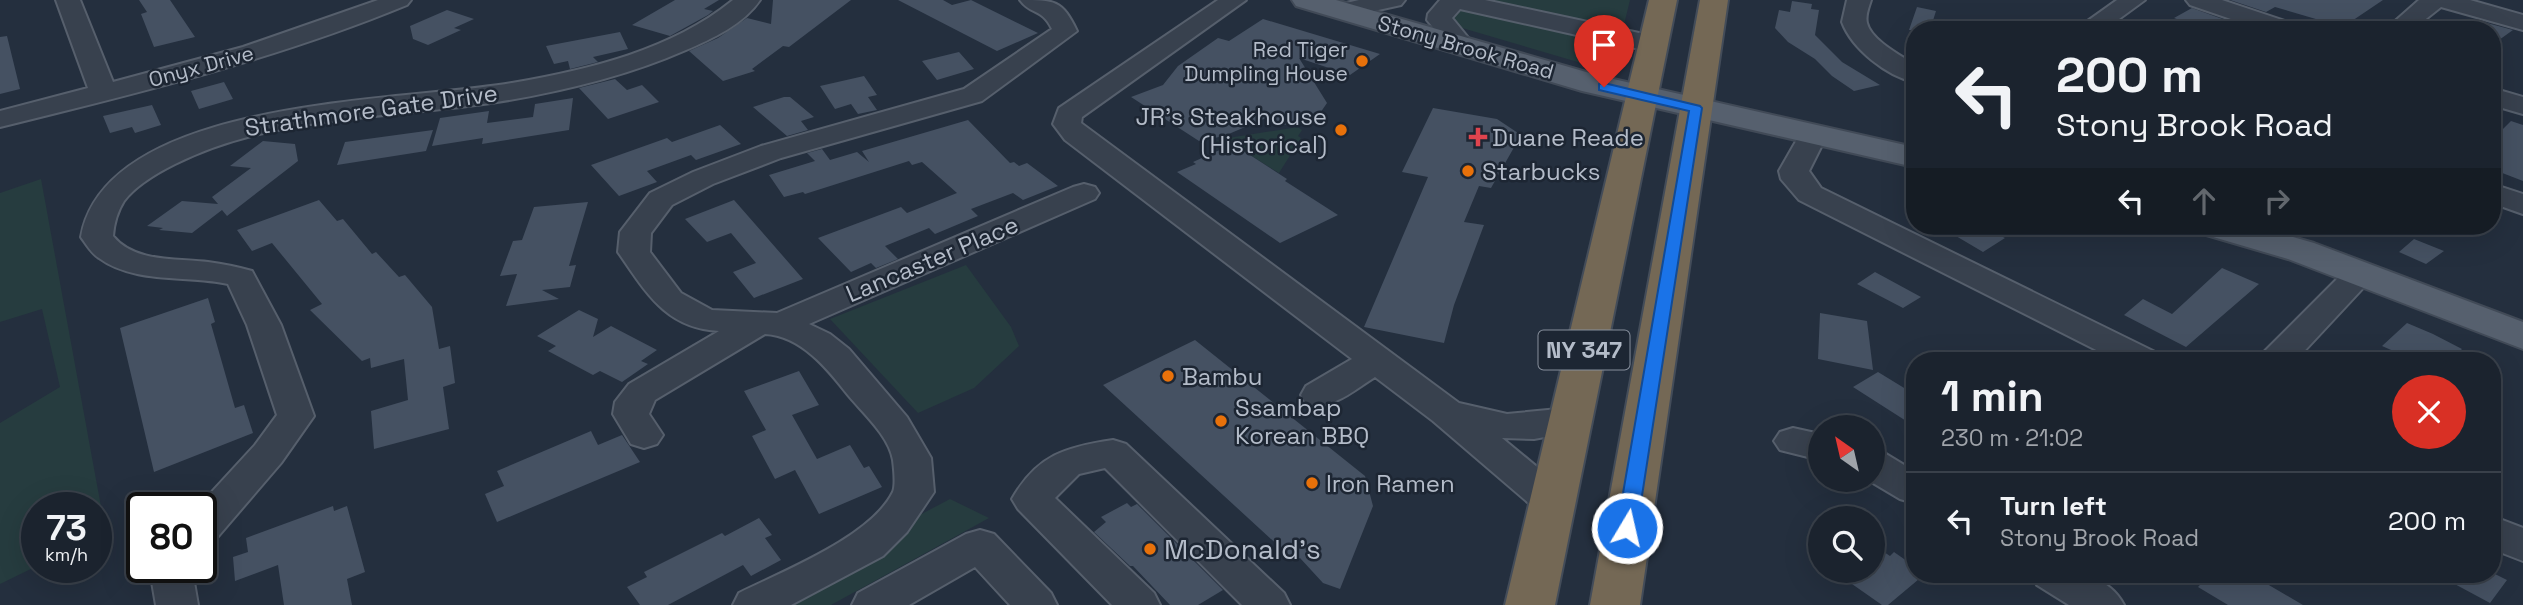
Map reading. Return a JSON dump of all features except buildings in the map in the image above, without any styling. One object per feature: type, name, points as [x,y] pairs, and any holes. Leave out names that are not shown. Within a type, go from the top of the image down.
[{"type":"highway","name":"NY 347","points":[[1530,605],[1663,0]]},
{"type":"highway","name":"NY 347","points":[[1615,605],[1714,0]]},
{"type":"main road","name":"Stony Brook Road","points":[[1306,0],[1641,96],[1906,155]]},
{"type":"main road","points":[[2247,235],[2301,251],[2523,336]]},
{"type":"street","points":[[68,0],[103,92]]},
{"type":"street","name":"Onyx Drive","points":[[0,119],[264,50],[338,25],[398,0]]},
{"type":"street","name":"Strathmore Gate Drive","points":[[217,511],[268,454],[296,416],[264,325],[241,278],[219,271],[133,263],[109,252],[97,237],[98,217],[112,196],[132,176],[178,150],[239,128],[315,113],[482,97],[604,69],[662,50],[710,28],[748,0]]},
{"type":"street","points":[[754,605],[869,545],[893,522],[914,492],[912,458],[894,426],[837,358],[818,342],[769,323],[705,320],[670,300],[634,252],[636,233],[661,199],[703,178],[771,152],[973,95],[1065,31],[1056,12],[1032,0]]},
{"type":"street","points":[[1234,0],[1069,114],[1067,124],[1075,134],[1446,412],[1552,502]]},
{"type":"street","points":[[1342,11],[1393,0]]},
{"type":"street","points":[[1461,45],[1451,30],[1439,20],[1440,13],[1453,0],[1653,44]]},
{"type":"street","points":[[1859,0],[1854,20],[1859,32],[1873,46],[1906,69]]},
{"type":"street","points":[[2101,21],[2133,0]]},
{"type":"street","points":[[2198,0],[2261,21]]},
{"type":"street","points":[[2408,21],[2434,0]]},
{"type":"street","points":[[2444,0],[2523,23]]},
{"type":"street","points":[[2501,99],[2523,106]]},
{"type":"street","points":[[1813,135],[1794,172],[1796,179],[1810,194],[2127,352]]},
{"type":"street","name":"Lancaster Place","points":[[644,435],[631,414],[633,402],[642,392],[769,323],[1084,193]]},
{"type":"street","points":[[2501,196],[2523,205]]},
{"type":"street","points":[[2284,352],[2361,273]]},
{"type":"street","points":[[1319,395],[1377,360]]},
{"type":"street","points":[[1446,412],[1505,428],[1535,427],[1569,421]]},
{"type":"street","points":[[1139,605],[1032,499],[1057,468],[1074,459],[1113,453],[1269,605]]},
{"type":"street","points":[[1885,472],[1906,484]]},
{"type":"street","points":[[2501,535],[2523,546]]},
{"type":"street","points":[[873,605],[980,545],[1036,605]]},
{"type":"street","points":[[173,583],[177,605]]},
{"type":"street","points":[[2067,583],[2103,605]]},
{"type":"green space","points":[[1484,0],[1630,0],[1622,33]]},
{"type":"green space","points":[[1457,11],[1472,11],[1619,41],[1612,64],[1588,65],[1452,25],[1448,18]]},
{"type":"green space","points":[[1298,127],[1302,130],[1298,136],[1301,138],[1279,173],[1231,143],[1217,149],[1209,144],[1222,139]]},
{"type":"green space","points":[[41,179],[98,492],[21,492],[21,574],[0,584],[0,423],[60,387],[42,309],[0,322],[0,193]]},
{"type":"green space","points":[[966,265],[1011,327],[1019,346],[974,388],[918,413],[830,319]]},
{"type":"green space","points":[[950,499],[989,518],[831,605],[749,605]]},
{"type":"place","name":"Red Tiger Dumpling House","points":[[1362,61]]},
{"type":"place","name":"JR's Steakhouse (Historical)","points":[[1341,130]]},
{"type":"place","name":"Duane Reade","points":[[1478,137]]},
{"type":"place","name":"Starbucks","points":[[1468,171]]},
{"type":"place","name":"Bambu","points":[[1168,376]]},
{"type":"place","name":"Ssambap Korean BBQ","points":[[1221,421]]},
{"type":"place","name":"Iron Ramen","points":[[1312,483]]},
{"type":"place","name":"McDonald's","points":[[1150,549]]},
{"type":"route","points":[[1604,87],[1696,108],[1627,528]]}]
